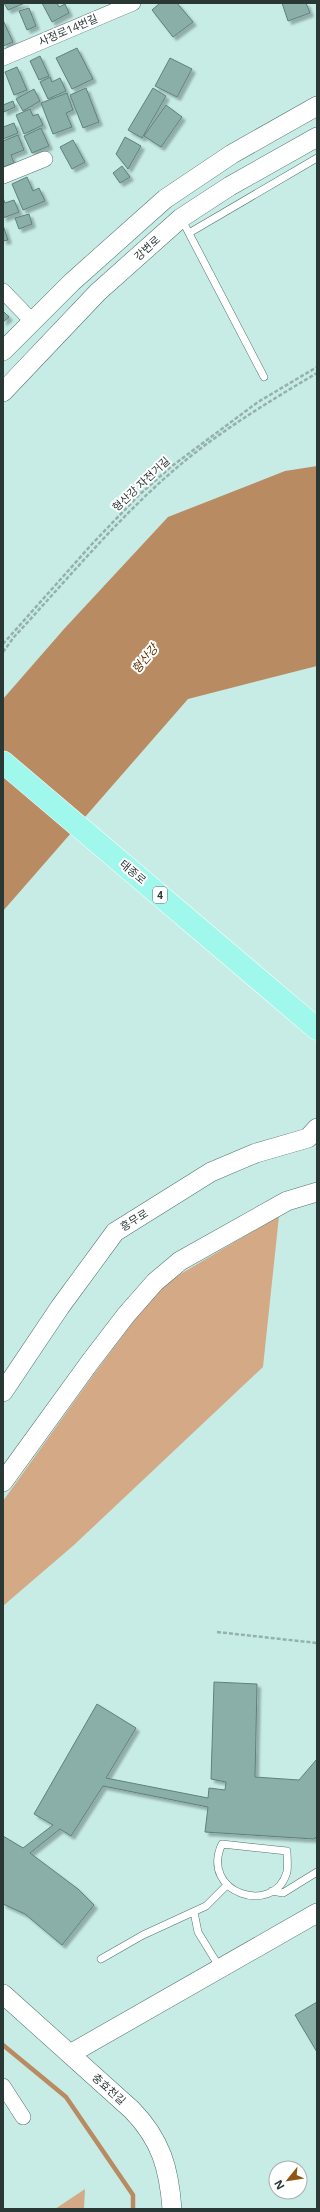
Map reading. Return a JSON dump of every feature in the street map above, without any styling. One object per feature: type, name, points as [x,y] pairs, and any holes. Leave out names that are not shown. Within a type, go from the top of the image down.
[{"type":"main road","name":"태종로","points":[[3,762],[317,1029]]},
{"type":"street","name":"사정로14번길","points":[[3,58],[133,3]]},
{"type":"street","points":[[3,351],[72,282],[165,199],[232,154],[317,106]]},
{"type":"street","name":"강변로","points":[[3,392],[98,292],[185,226],[230,186],[317,137]]},
{"type":"street","points":[[3,176],[45,159]]},
{"type":"street","points":[[165,199],[185,226]]},
{"type":"street","points":[[3,291],[32,321]]},
{"type":"street","name":"흥무로","points":[[3,1392],[60,1307],[115,1232],[211,1172],[256,1153],[314,1134]]},
{"type":"street","points":[[3,1482],[90,1362],[126,1315],[155,1282],[180,1261],[317,1184]]},
{"type":"street","points":[[287,1201],[317,1192]]},
{"type":"street","points":[[70,2054],[317,1913]]},
{"type":"street","name":"충효천길","points":[[3,1994],[148,2126],[165,2160],[172,2209]]},
{"type":"street","points":[[3,2086],[23,2117]]},
{"type":"lane","points":[[264,376],[185,226],[317,158]]},
{"type":"lane","points":[[222,1844],[286,1851],[287,1872],[281,1883],[272,1891],[260,1896],[248,1896],[236,1892],[227,1885],[220,1875],[217,1864],[218,1853],[222,1844]]},
{"type":"lane","points":[[272,1891],[283,1893],[317,1872]]},
{"type":"lane","points":[[101,1959],[143,1935],[206,1906],[227,1885]]},
{"type":"lane","points":[[194,1912],[198,1932],[220,1968]]},
{"type":"path","name":"형산강 자전거길","points":[[3,644],[92,544],[139,495],[172,466],[258,402],[317,367]]},
{"type":"path","points":[[3,652],[14,637],[124,518],[173,471],[201,448],[257,410],[317,373]]},
{"type":"path","points":[[217,1632],[317,1643]]},
{"type":"shaded area","points":[[279,1216],[263,1367],[74,1545],[3,1606],[3,1501],[94,1374],[160,1286]]},
{"type":"shaded area","points":[[85,2189],[84,2209],[55,2209]]},
{"type":"water","name":"형산강","points":[[317,466],[317,666],[188,699],[3,911],[3,699],[64,629],[168,517],[285,471]]},
{"type":"building","points":[[4,3],[25,3],[8,10]]},
{"type":"building","points":[[42,3],[57,3],[59,7],[65,4],[69,13],[52,22]]},
{"type":"building","points":[[160,3],[177,3],[193,22],[173,37],[152,10]]},
{"type":"building","points":[[282,3],[306,3],[310,13],[288,21]]},
{"type":"building","points":[[29,8],[36,26],[27,30],[19,11]]},
{"type":"building","points":[[3,20],[13,42],[3,46]]},
{"type":"building","points":[[77,48],[93,79],[72,89],[56,58]]},
{"type":"building","points":[[40,56],[49,76],[39,80],[30,61]]},
{"type":"building","points":[[170,58],[192,69],[177,97],[155,86]]},
{"type":"building","points":[[17,67],[27,90],[14,95],[5,72]]},
{"type":"building","points":[[50,77],[52,82],[60,78],[66,91],[48,99],[40,82]]},
{"type":"building","points":[[86,88],[99,122],[83,128],[70,95]]},
{"type":"building","points":[[153,88],[166,96],[142,138],[128,130]]},
{"type":"building","points":[[34,89],[40,101],[23,111],[16,99]]},
{"type":"building","points":[[67,93],[73,110],[66,113],[72,127],[53,134],[41,103]]},
{"type":"building","points":[[13,101],[15,107],[4,112],[3,105]]},
{"type":"building","points":[[166,105],[182,117],[161,147],[144,136]]},
{"type":"building","points":[[30,109],[33,116],[38,114],[43,125],[24,134],[16,115]]},
{"type":"building","points":[[14,123],[18,133],[3,139],[3,127]]},
{"type":"building","points":[[41,128],[49,146],[32,153],[24,136]]},
{"type":"building","points":[[18,135],[24,150],[11,155],[14,163],[3,167],[3,141]]},
{"type":"building","points":[[125,137],[141,146],[128,169],[116,154]]},
{"type":"building","points":[[73,140],[85,162],[72,169],[60,147]]},
{"type":"building","points":[[122,166],[130,177],[120,183],[113,173]]},
{"type":"building","points":[[27,177],[33,191],[39,188],[45,201],[23,210],[12,184]]},
{"type":"building","points":[[3,198],[5,203],[14,200],[19,212],[3,218]]},
{"type":"building","points":[[29,214],[32,224],[19,229],[15,218]]},
{"type":"building","points":[[3,225],[8,240],[3,241]]},
{"type":"building","points":[[3,311],[9,317],[3,322]]},
{"type":"building","points":[[214,1682],[257,1684],[255,1777],[299,1780],[317,1759],[317,1836],[314,1839],[205,1832],[208,1807],[103,1786],[71,1836],[60,1829],[30,1853],[78,1889],[94,1905],[62,1945],[25,1914],[3,1904],[3,1836],[23,1848],[53,1825],[34,1814],[97,1704],[136,1728],[106,1778],[208,1798],[209,1788],[225,1790],[226,1782],[211,1779]]},
{"type":"building","points":[[317,2002],[317,2052],[295,2015]]},
{"type":"waterway","points":[[3,2045],[66,2097],[133,2195],[133,2209]]}]
